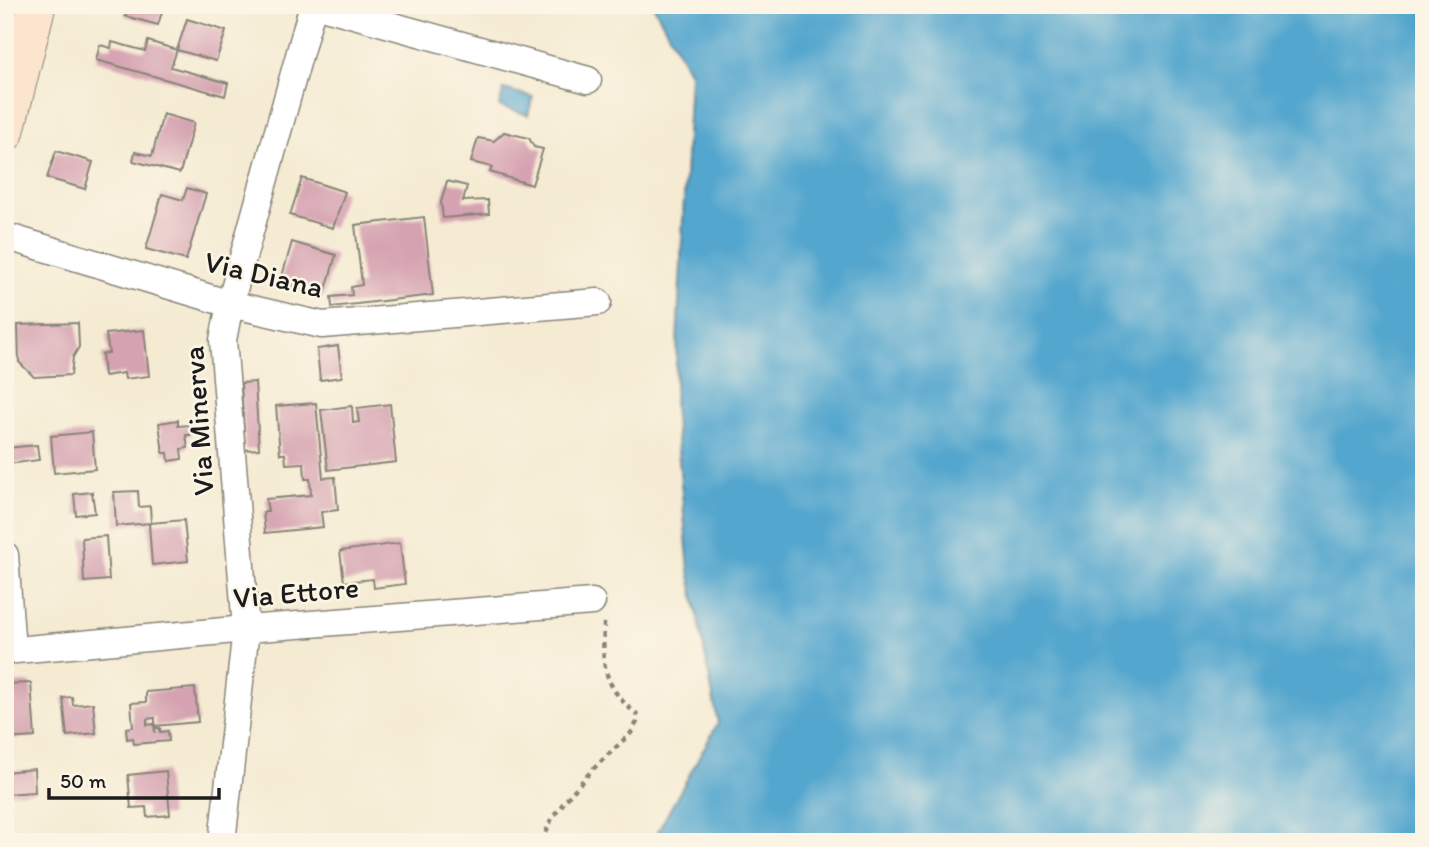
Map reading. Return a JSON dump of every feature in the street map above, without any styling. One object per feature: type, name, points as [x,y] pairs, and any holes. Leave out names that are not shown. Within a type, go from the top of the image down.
[{"type":"main road","points":[[5,65],[20,5]]},
{"type":"main road","points":[[5,133],[37,5]]},
{"type":"street","points":[[315,5],[588,80]]},
{"type":"street","name":"Via Minerva","points":[[222,842],[246,629],[223,340],[230,304],[315,5]]},
{"type":"street","name":"Via Diana","points":[[5,236],[230,304],[322,325],[598,302]]},
{"type":"street","points":[[5,555],[9,651]]},
{"type":"street","name":"Via Ettore","points":[[9,651],[246,629],[598,611]]},
{"type":"path","points":[[542,842],[552,818],[569,796],[631,733],[637,722],[636,714],[625,705],[613,688],[604,666],[598,611]]},
{"type":"water","points":[[653,5],[1424,5],[1424,842],[652,842],[718,723],[689,570],[674,406],[690,73]]},
{"type":"water","points":[[504,89],[533,97],[528,115],[499,106]]},
{"type":"building","points":[[128,5],[164,5],[158,25],[125,16]]},
{"type":"building","points":[[187,19],[226,31],[216,61],[177,50]]},
{"type":"building","points":[[148,41],[177,50],[171,67],[228,83],[225,96],[96,60],[100,45],[111,48],[112,42],[145,51]]},
{"type":"building","points":[[163,114],[194,123],[180,173],[133,161],[135,152],[152,156]]},
{"type":"building","points":[[504,132],[529,138],[534,147],[543,149],[532,185],[490,172],[492,167],[471,162],[478,138],[494,141]]},
{"type":"building","points":[[56,151],[93,162],[85,189],[47,178]]},
{"type":"building","points":[[302,178],[345,192],[333,228],[290,215]]},
{"type":"building","points":[[447,181],[467,186],[463,201],[488,200],[489,214],[443,218],[441,202]]},
{"type":"building","points":[[187,188],[206,194],[186,260],[146,249],[162,194],[183,200]]},
{"type":"building","points":[[424,217],[433,295],[332,307],[331,297],[352,295],[351,287],[362,285],[355,225]]},
{"type":"building","points":[[292,242],[336,255],[324,296],[280,283]]},
{"type":"building","points":[[78,323],[79,347],[73,357],[71,375],[34,377],[19,362],[18,325]]},
{"type":"building","points":[[144,330],[149,376],[125,379],[124,373],[104,376],[102,354],[109,353],[106,334]]},
{"type":"building","points":[[338,346],[342,377],[320,380],[317,349]]},
{"type":"building","points":[[255,382],[259,449],[245,450],[241,383]]},
{"type":"building","points":[[316,403],[323,478],[335,477],[338,510],[321,512],[323,527],[265,533],[263,512],[268,512],[266,499],[311,495],[310,479],[305,479],[304,463],[286,464],[285,454],[280,454],[276,406]]},
{"type":"building","points":[[390,404],[396,462],[328,470],[321,410],[352,406],[353,423],[359,422],[357,408]]},
{"type":"building","points":[[178,420],[178,426],[190,425],[191,435],[186,435],[188,448],[181,449],[182,459],[169,461],[168,453],[163,453],[159,423]]},
{"type":"building","points":[[92,432],[95,469],[54,473],[51,436]]},
{"type":"building","points":[[37,445],[39,460],[9,464],[7,448]]},
{"type":"building","points":[[138,491],[139,507],[150,506],[151,523],[116,526],[114,492]]},
{"type":"building","points":[[92,492],[95,513],[76,515],[74,494]]},
{"type":"building","points":[[184,520],[188,561],[152,565],[151,523]]},
{"type":"building","points":[[106,536],[109,580],[84,582],[82,538]]},
{"type":"building","points":[[400,543],[405,584],[374,588],[373,579],[344,582],[340,551]]},
{"type":"building","points":[[31,683],[35,737],[5,739],[5,684]]},
{"type":"building","points":[[195,688],[198,722],[155,726],[155,718],[147,719],[147,725],[154,724],[155,733],[155,728],[160,728],[160,732],[168,731],[169,741],[134,744],[133,738],[127,739],[126,728],[133,727],[131,703],[146,702],[146,692]]},
{"type":"building","points":[[72,697],[73,705],[93,703],[96,733],[67,736],[63,698]]},
{"type":"building","points":[[34,769],[35,792],[5,794],[5,772]]},
{"type":"building","points":[[166,771],[170,815],[147,817],[146,807],[131,808],[128,775]]}]
